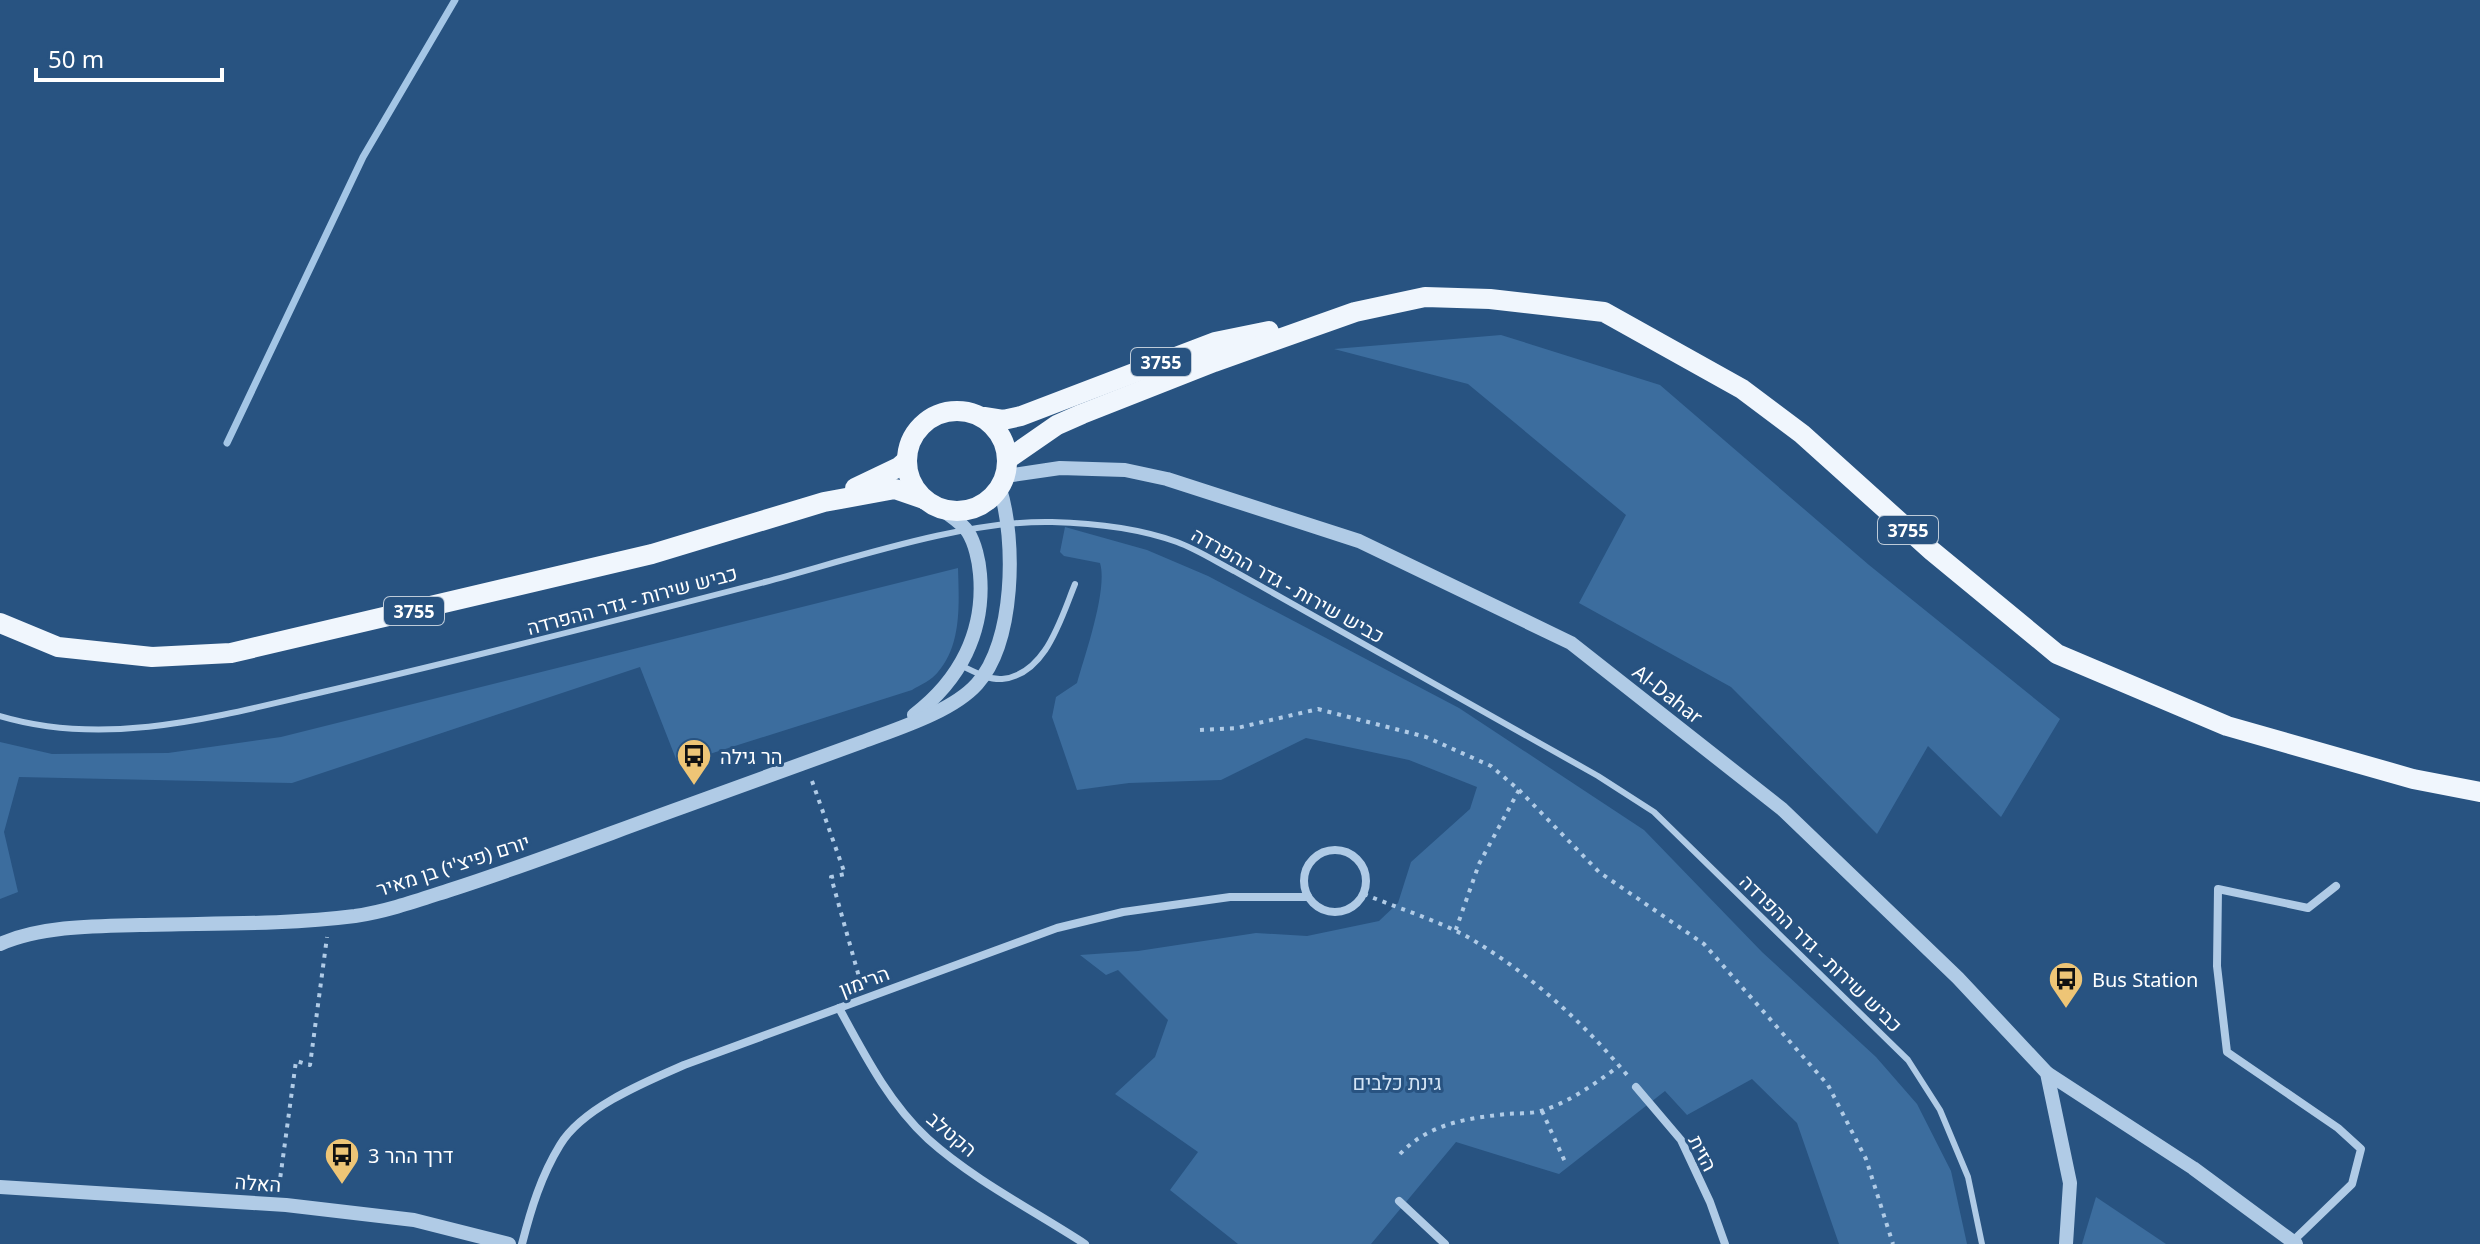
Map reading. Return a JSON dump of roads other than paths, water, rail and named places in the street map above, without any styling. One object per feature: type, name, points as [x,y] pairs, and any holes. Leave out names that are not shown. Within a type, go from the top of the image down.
[{"type":"main road","name":"3755","points":[[824,502],[899,467],[907,460],[909,445],[916,431],[926,420],[940,413],[970,411],[1003,420],[1021,416],[1215,342],[1425,297],[1490,299],[1604,312],[1742,389],[1802,434],[1932,551],[2057,654],[2227,726],[2413,779],[2480,792]]},
{"type":"main road","name":"3755","points":[[0,623],[58,647],[152,657],[231,653],[652,554],[824,502],[895,489],[924,499],[944,511],[974,508],[988,501],[1005,475],[1057,425],[1214,362],[1343,315]]},
{"type":"main road","points":[[984,417],[997,428],[1005,443],[1005,475]]},
{"type":"main road","points":[[907,460],[911,481],[924,499]]},
{"type":"street","name":"Al-Dahar","points":[[1005,475],[1073,469],[1125,470],[1167,479],[1359,541],[1571,643],[1782,809],[1958,978],[2047,1073],[2193,1168],[2294,1243]]},
{"type":"street","name":"יורם (פיצ'י) בן מאיר","points":[[0,944],[74,927],[329,918],[398,906],[476,882],[899,728],[958,700],[977,685],[996,652],[1008,611],[1005,475]]},
{"type":"street","points":[[944,511],[968,531]]},
{"type":"street","name":"יורם (פיצ'י) בן מאיר","points":[[899,728],[927,705],[954,676],[978,626],[982,593],[979,562],[968,531]]},
{"type":"street","points":[[1336,850],[1355,856],[1362,864],[1366,874],[1364,894],[1349,909],[1338,912],[1325,910],[1308,897],[1305,876],[1316,856],[1336,850]]},
{"type":"street","points":[[2294,1243],[2352,1184],[2361,1149],[2338,1128],[2227,1052],[2217,966],[2218,889],[2308,908],[2336,886]]},
{"type":"street","name":"הרימון","points":[[522,1244],[535,1195],[561,1143],[593,1112],[636,1086],[684,1065],[1057,928],[1123,912],[1230,897],[1308,897]]},
{"type":"street","name":"הקטלב","points":[[839,1008],[869,1064],[926,1137],[958,1164],[1085,1244]]},
{"type":"street","points":[[2047,1073],[2070,1183],[2066,1244]]},
{"type":"street","name":"הזית","points":[[1636,1087],[1681,1140],[1710,1202],[1725,1244]]},
{"type":"street","name":"האלה","points":[[0,1187],[277,1205],[414,1220],[509,1244]]},
{"type":"street","points":[[1399,1201],[1445,1244]]},
{"type":"lane","name":"כביש שירות - גדר ההפרדה","points":[[0,716],[102,729],[195,722],[539,642],[932,538],[1007,524],[1051,522],[1124,529],[1178,542],[1598,776],[1654,812],[1908,1060],[1940,1110],[1968,1177],[1982,1244]]},
{"type":"lane","points":[[960,665],[1000,680],[1024,671],[1051,641],[1075,584]]},
{"type":"waterway","points":[[227,443],[363,157],[455,0]]},
{"type":"place","name":"הר גילה","points":[[694,787]]},
{"type":"place","name":"Bus Station","points":[[2066,1010]]},
{"type":"place","name":"דרך ההר 3","points":[[342,1186]]},
{"type":"park label","name":"גינת כלבים","points":[[1397,1082]]}]
